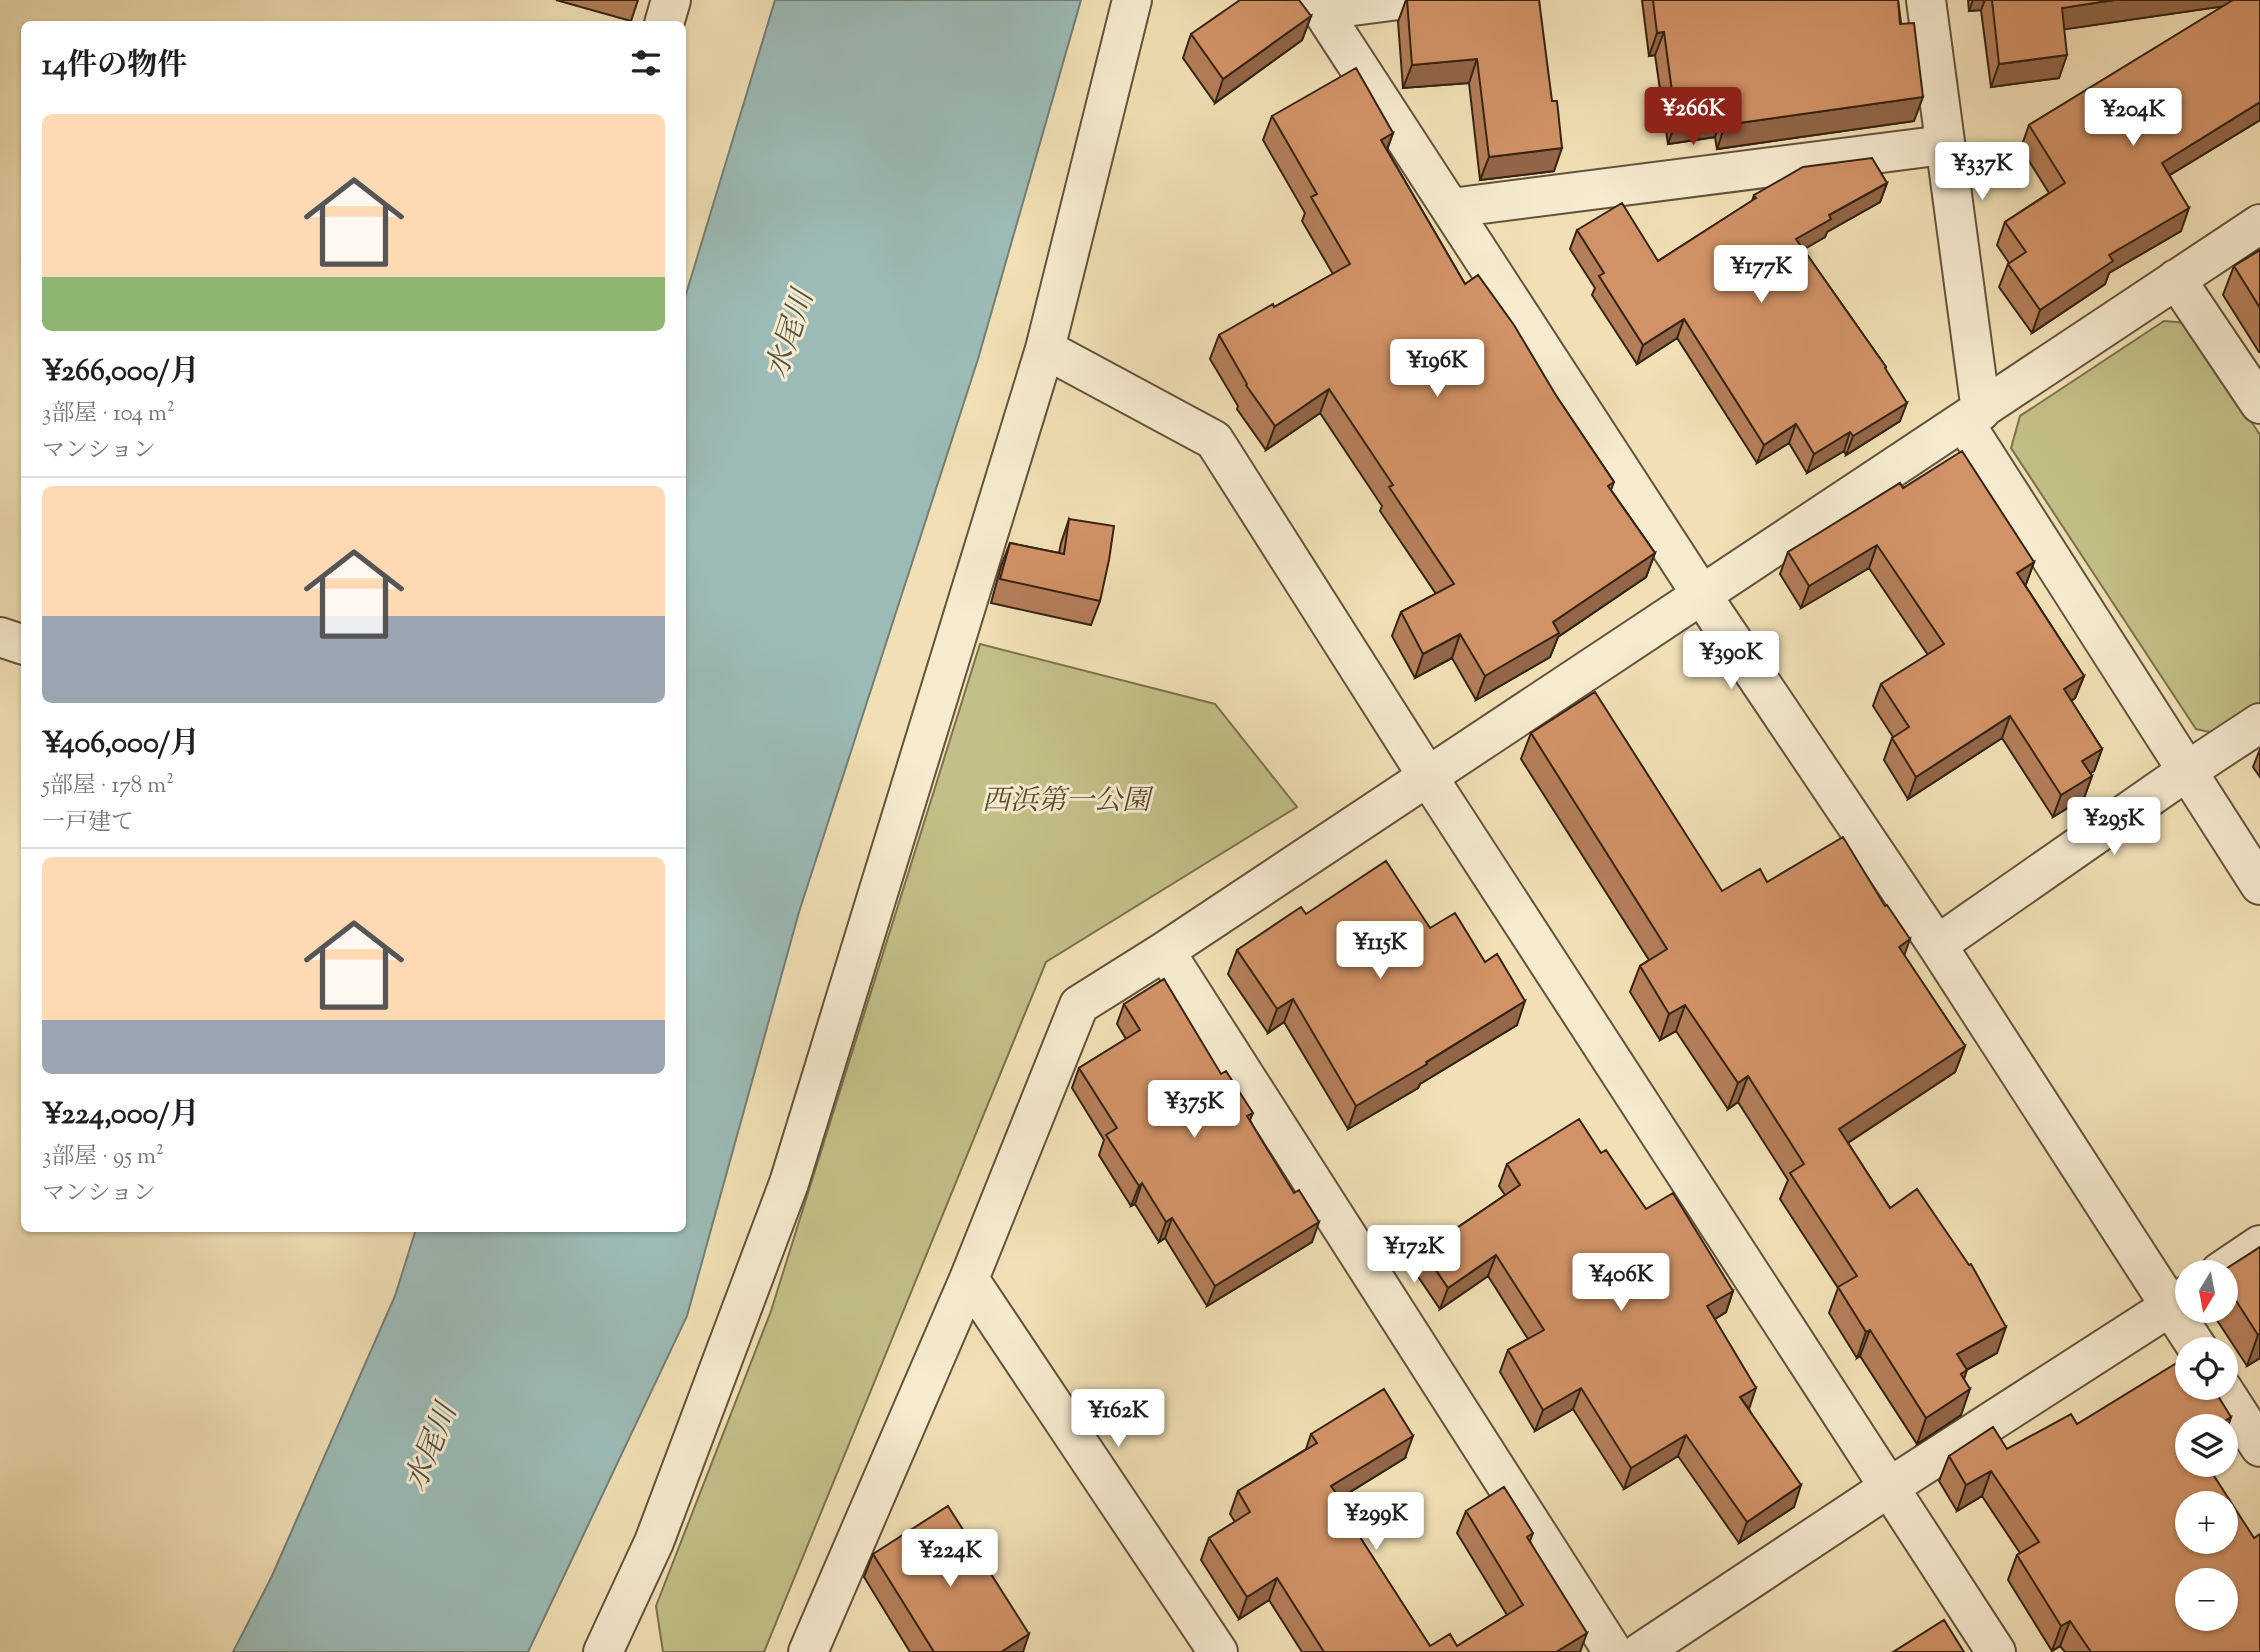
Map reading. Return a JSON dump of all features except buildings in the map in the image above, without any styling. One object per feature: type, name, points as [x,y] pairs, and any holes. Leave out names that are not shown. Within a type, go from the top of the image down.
[{"type":"street","points":[[665,21],[671,0]]},
{"type":"street","points":[[603,1652],[653,1542],[789,1183],[1045,349],[1132,0]]},
{"type":"street","points":[[1399,0],[1318,5],[1701,594],[2175,1294]]},
{"type":"street","points":[[1926,0],[1972,416],[2187,771],[2260,885]]},
{"type":"street","points":[[1451,208],[1944,145]]},
{"type":"street","points":[[808,1652],[969,1279],[1079,1005],[1165,951],[2260,224]]},
{"type":"street","points":[[2176,279],[2260,404]]},
{"type":"street","points":[[1045,349],[1214,440],[1428,777],[1996,1652]]},
{"type":"street","points":[[0,637],[21,644]]},
{"type":"street","points":[[1937,945],[2260,723]]},
{"type":"street","points":[[1165,951],[1613,1652]]},
{"type":"street","points":[[2238,1260],[2260,1245]]},
{"type":"street","points":[[969,1279],[1218,1652]]},
{"type":"street","points":[[1641,1652],[2175,1303]]},
{"type":"street","points":[[2230,1400],[2260,1447]]},
{"type":"green space","points":[[2164,321],[2188,323],[2260,435],[2260,708],[2218,734],[2196,729],[2011,448],[2020,416]]},
{"type":"green space","name":"西浜第一公園","points":[[980,644],[1215,704],[1297,807],[1046,962],[764,1652],[663,1652],[656,1606],[771,1311]]},
{"type":"water","name":"水尾川","points":[[775,0],[1081,0],[978,359],[799,912],[687,1316],[528,1652],[233,1652],[271,1578],[395,1296],[415,1232],[686,1232],[686,294]]}]
